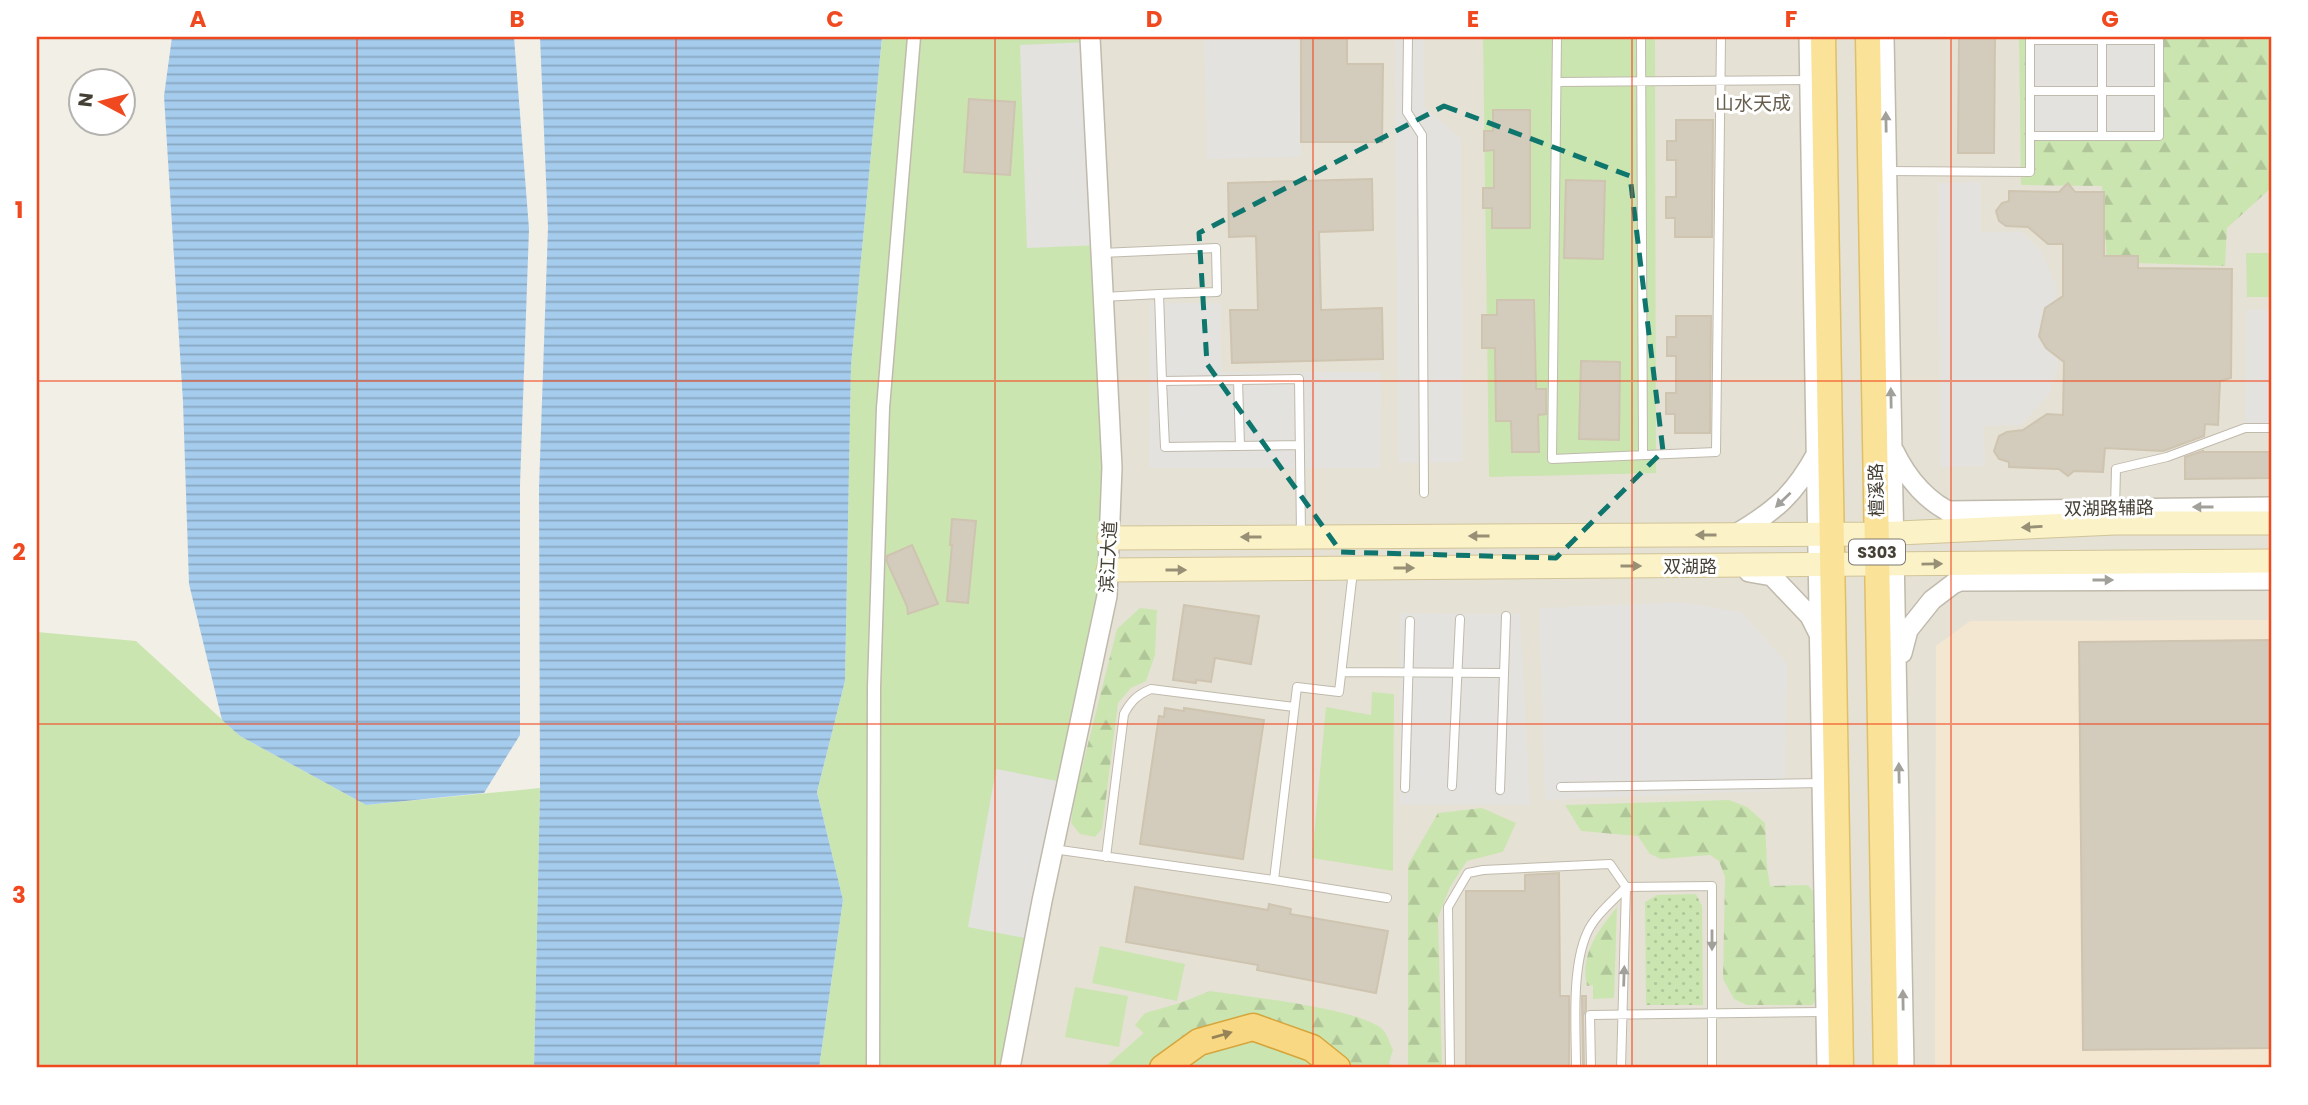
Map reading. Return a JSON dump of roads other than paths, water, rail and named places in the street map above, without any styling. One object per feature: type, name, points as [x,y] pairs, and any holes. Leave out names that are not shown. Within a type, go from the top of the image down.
[{"type":"highway","points":[[1163,1068],[1199,1042],[1253,1027],[1311,1048],[1337,1068]]},
{"type":"main road","name":"S303","points":[[1823,37],[1817,80],[1825,565],[1834,659],[1841,1068]]},
{"type":"main road","name":"檀溪路","points":[[1868,37],[1886,564],[1886,1068]]},
{"type":"main road","name":"双湖路","points":[[1109,538],[1885,533],[1994,528],[2115,515],[2271,523]]},
{"type":"main road","name":"双湖路","points":[[1108,570],[2271,561]]},
{"type":"street","points":[[873,1068],[874,687],[883,408],[914,37]]},
{"type":"street","name":"滨江大道","points":[[1010,1068],[1107,596],[1112,467],[1090,37]]},
{"type":"street","points":[[1809,37],[1817,80],[1817,453],[1825,534]]},
{"type":"street","points":[[1884,37],[1892,447],[1885,533]]},
{"type":"street","points":[[1892,447],[1903,469],[1924,494],[1947,511],[1994,528]]},
{"type":"street","points":[[1736,534],[1768,515],[1789,495],[1804,477],[1817,453]]},
{"type":"street","name":"双湖路辅路","points":[[1947,511],[2115,515],[2271,507]]},
{"type":"street","points":[[1897,670],[1908,630],[1932,600],[1961,580],[1997,563]]},
{"type":"street","points":[[1886,564],[1897,670],[1904,1068]]},
{"type":"street","points":[[1825,565],[1820,635],[1827,1068]]},
{"type":"street","points":[[1717,566],[1772,576],[1810,616],[1834,659]]},
{"type":"street","points":[[1961,580],[2271,580]]},
{"type":"lane","points":[[1408,37],[1407,112],[1422,135],[1424,493]]},
{"type":"lane","points":[[1557,37],[1552,459],[1716,452],[1721,37]]},
{"type":"lane","points":[[1641,37],[1643,455]]},
{"type":"lane","points":[[1887,172],[2030,172],[2030,40],[2159,40],[2159,136],[2031,136]]},
{"type":"lane","points":[[2102,40],[2102,136]]},
{"type":"lane","points":[[1557,82],[1817,80]]},
{"type":"lane","points":[[2031,91],[2159,91]]},
{"type":"lane","points":[[1101,253],[1216,248],[1217,292],[1103,297]]},
{"type":"lane","points":[[1159,294],[1166,447],[1300,446]]},
{"type":"lane","points":[[1162,381],[1299,379],[1301,537]]},
{"type":"lane","points":[[1238,380],[1240,446]]},
{"type":"lane","points":[[2115,515],[2116,469],[2167,457],[2245,428],[2271,428]]},
{"type":"lane","points":[[1275,880],[1297,687],[1339,692],[1353,568]]},
{"type":"lane","points":[[1500,790],[1506,616]]},
{"type":"lane","points":[[1452,786],[1460,619]]},
{"type":"lane","points":[[1405,788],[1410,621]]},
{"type":"lane","points":[[1342,672],[1503,673]]},
{"type":"lane","points":[[1106,856],[1124,715],[1139,694],[1151,689],[1294,707]]},
{"type":"lane","points":[[1560,787],[1822,783]]},
{"type":"lane","points":[[1054,849],[1387,898]]},
{"type":"lane","points":[[1450,1068],[1448,907],[1468,873],[1610,864],[1626,887],[1621,1068]]},
{"type":"lane","points":[[1576,1068],[1578,961],[1588,931],[1604,909],[1626,887],[1712,886],[1712,1068]]},
{"type":"lane","points":[[1591,1068],[1590,1014],[1826,1012]]},
{"type":"water","points":[[172,37],[514,37],[529,229],[520,485],[520,735],[484,793],[366,805],[240,736],[222,720],[189,584],[183,402],[164,96]]},
{"type":"water","points":[[540,37],[882,37],[851,366],[845,681],[817,792],[843,900],[819,1068],[534,1068],[540,788],[539,488],[548,227]]},
{"type":"district","name":"山水天成","points":[[1753,103]]}]
